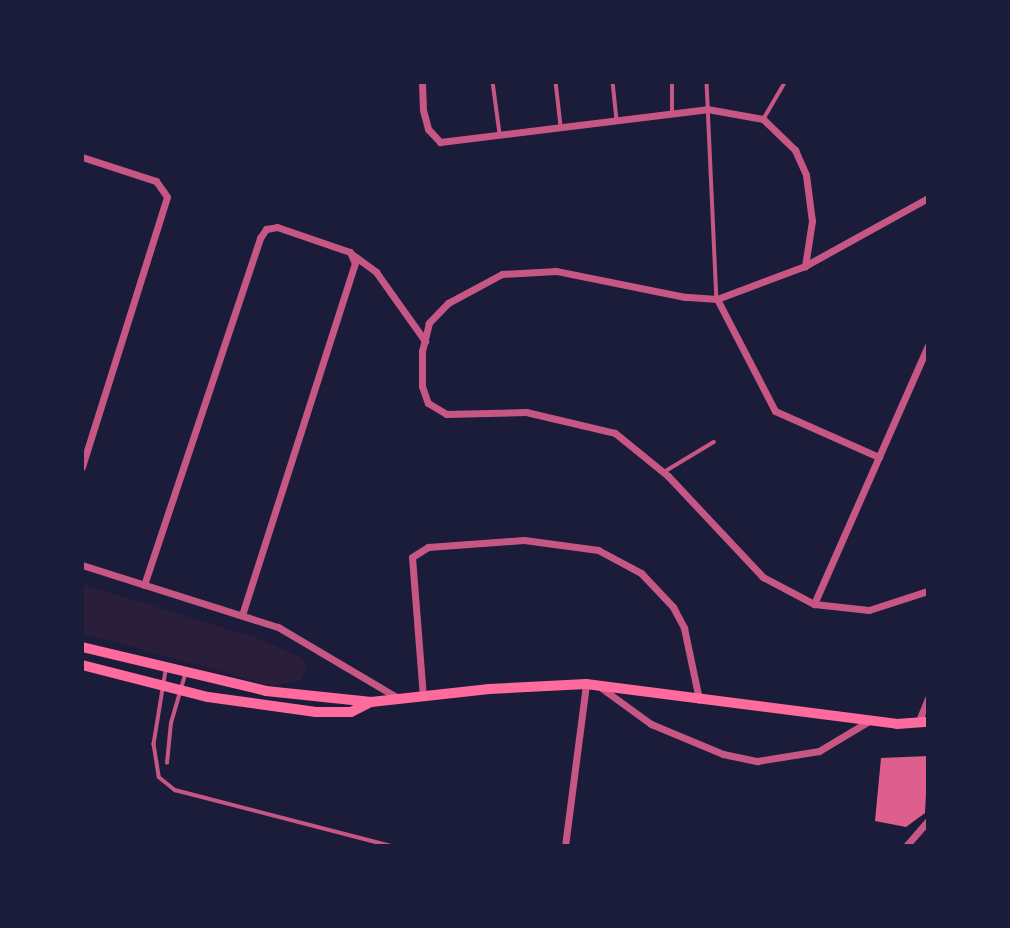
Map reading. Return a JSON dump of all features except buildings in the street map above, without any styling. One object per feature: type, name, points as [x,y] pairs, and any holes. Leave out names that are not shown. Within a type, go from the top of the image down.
[{"type":"main road","points":[[82,648],[185,675],[266,691],[371,702],[592,684],[869,720],[923,723]]},
{"type":"main road","points":[[82,665],[264,708],[351,712],[371,702]]},
{"type":"street","points":[[422,82],[423,110],[433,138],[440,142],[500,136],[617,118],[707,109],[762,120],[795,150],[806,175],[812,221],[806,266]]},
{"type":"street","points":[[82,156],[156,181],[165,191],[165,207],[82,467]]},
{"type":"street","points":[[926,592],[869,610],[814,604],[763,577],[664,472],[635,446],[596,425],[526,412],[446,414],[428,403],[422,386],[429,323],[448,303],[502,274],[556,271],[685,298],[717,299],[806,266],[928,198]]},
{"type":"street","points":[[144,585],[263,232],[278,227],[353,254],[376,272],[425,341]]},
{"type":"street","points":[[243,614],[353,271],[353,254]]},
{"type":"street","points":[[717,299],[775,411],[878,457]]},
{"type":"street","points":[[814,604],[928,346]]},
{"type":"street","points":[[422,697],[412,557],[428,547],[524,540],[598,550],[641,573],[673,607],[684,628],[699,699]]},
{"type":"street","points":[[82,565],[243,614],[288,633],[399,699]]},
{"type":"street","points":[[565,846],[592,684],[651,724],[723,754],[757,761],[819,751],[869,720]]},
{"type":"street","points":[[923,723],[928,698]]},
{"type":"street","points":[[906,846],[928,821]]},
{"type":"lane","points":[[493,82],[500,136]]},
{"type":"lane","points":[[556,82],[561,126]]},
{"type":"lane","points":[[613,82],[617,118]]},
{"type":"lane","points":[[672,82],[672,114]]},
{"type":"lane","points":[[707,82],[717,299]]},
{"type":"lane","points":[[762,120],[785,82]]},
{"type":"lane","points":[[664,472],[714,442]]},
{"type":"lane","points":[[166,670],[154,744],[159,777],[187,796],[391,846]]},
{"type":"lane","points":[[167,763],[185,675]]},
{"type":"shaded area","points":[[82,584],[257,638],[303,658],[307,665],[301,680],[272,686],[82,633]]}]
